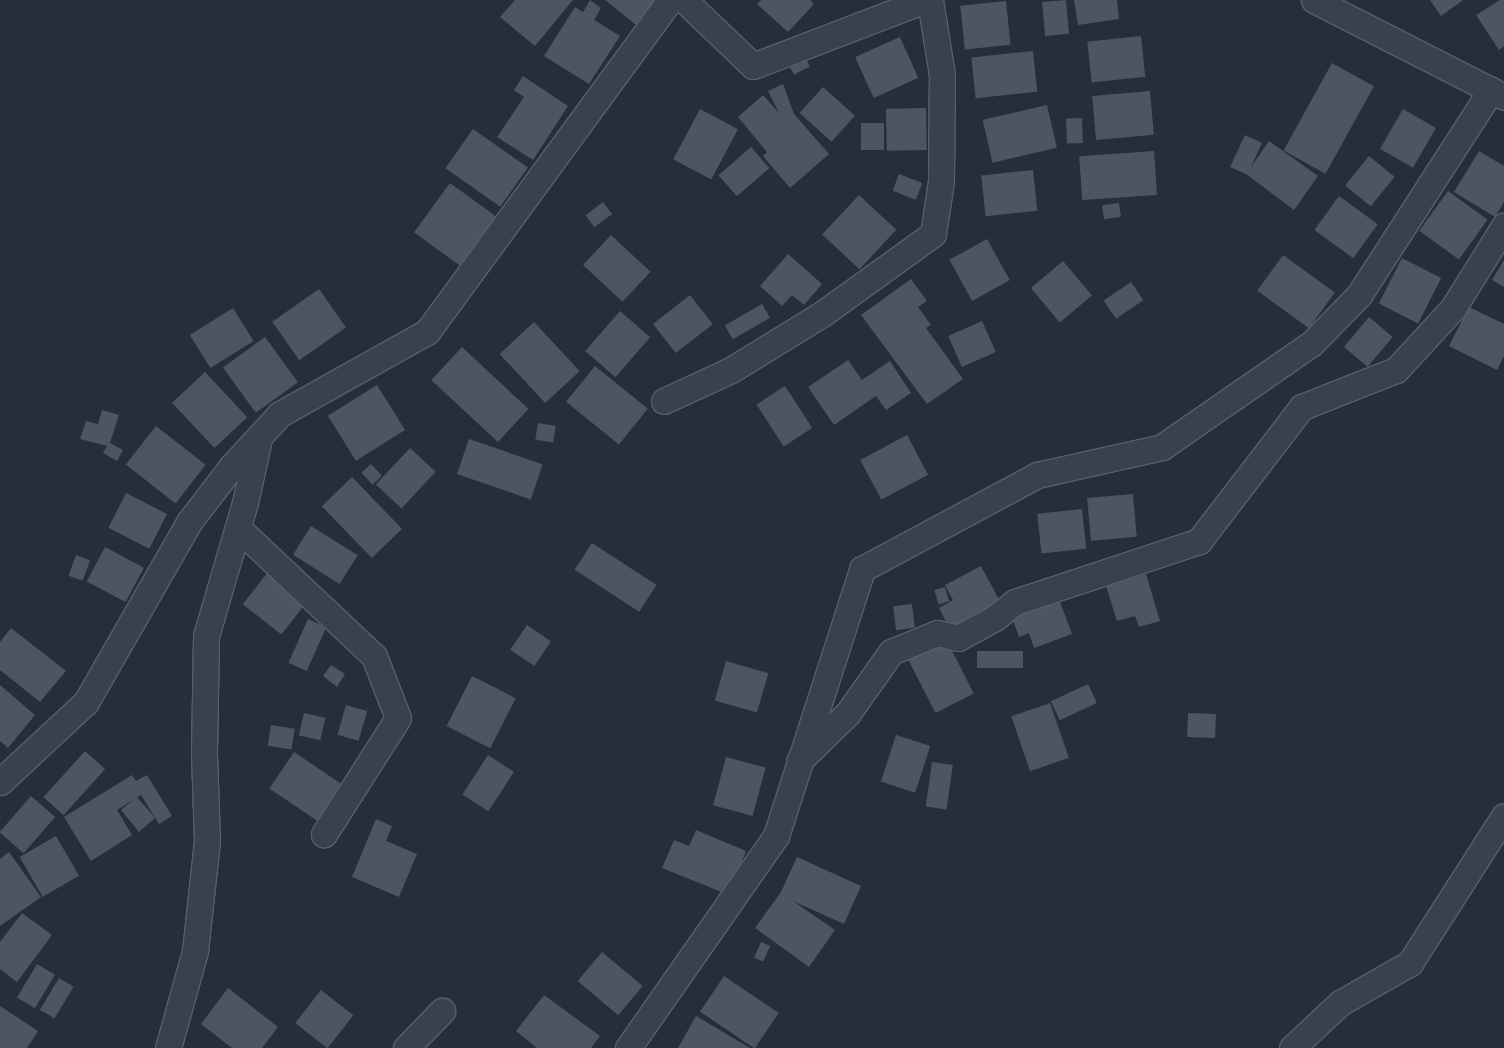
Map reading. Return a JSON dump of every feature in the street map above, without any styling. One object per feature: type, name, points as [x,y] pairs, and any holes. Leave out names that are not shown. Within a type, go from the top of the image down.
[{"type":"street","points":[[0,782],[86,702],[189,522],[280,414],[427,332],[670,0]]},
{"type":"street","points":[[684,0],[753,66],[925,0]]},
{"type":"street","points":[[664,401],[731,370],[814,319],[933,234],[941,181],[942,75],[930,0]]},
{"type":"street","points":[[628,1048],[776,836],[862,569],[1037,475],[1162,447],[1311,344],[1359,295],[1498,93],[1314,0]]},
{"type":"street","points":[[798,763],[848,713],[891,652],[937,633],[958,638],[996,618],[1015,602],[1199,541],[1302,407],[1396,370],[1452,308],[1504,226]]},
{"type":"street","points":[[168,1048],[195,951],[207,840],[204,752],[206,636],[238,528],[259,438]]},
{"type":"street","points":[[238,528],[374,656],[398,718],[324,834]]},
{"type":"street","points":[[1292,1048],[1340,1003],[1410,963],[1504,816]]},
{"type":"street","points":[[406,1048],[442,1011]]},
{"type":"building","points":[[515,0],[573,0],[535,46],[500,17]]},
{"type":"building","points":[[590,0],[601,8],[594,20],[620,36],[589,84],[544,56],[575,7],[583,12]]},
{"type":"building","points":[[605,0],[656,0],[636,25]]},
{"type":"building","points":[[761,0],[810,0],[814,4],[788,32],[757,4]]},
{"type":"building","points":[[1066,0],[1069,34],[1045,36],[1042,2]]},
{"type":"building","points":[[1074,0],[1117,0],[1119,19],[1078,25]]},
{"type":"building","points":[[1430,0],[1463,0],[1441,16]]},
{"type":"building","points":[[1500,0],[1504,0],[1504,46],[1499,50],[1476,15]]},
{"type":"building","points":[[1006,1],[1011,45],[965,50],[960,6]]},
{"type":"building","points":[[1141,36],[1145,77],[1092,82],[1087,42]]},
{"type":"building","points":[[900,37],[918,78],[874,98],[855,57]]},
{"type":"building","points":[[1033,51],[1037,92],[976,98],[971,57]]},
{"type":"building","points":[[804,55],[810,67],[794,75],[788,63]]},
{"type":"building","points":[[1332,63],[1374,86],[1326,174],[1284,150]]},
{"type":"building","points":[[523,76],[568,106],[533,160],[497,137],[524,97],[514,90]]},
{"type":"building","points":[[783,84],[794,114],[829,154],[790,188],[763,156],[767,152],[738,117],[763,95],[779,113],[768,91]]},
{"type":"building","points":[[823,87],[855,116],[832,142],[800,113]]},
{"type":"building","points":[[1150,91],[1154,135],[1096,140],[1092,96]]},
{"type":"building","points":[[1047,105],[1057,148],[993,163],[983,120]]},
{"type":"building","points":[[926,108],[927,150],[887,151],[886,109]]},
{"type":"building","points":[[700,109],[738,129],[711,180],[673,159]]},
{"type":"building","points":[[1403,109],[1436,128],[1413,168],[1380,149]]},
{"type":"building","points":[[1082,118],[1083,143],[1067,144],[1066,119]]},
{"type":"building","points":[[861,123],[884,123],[884,150],[861,150]]},
{"type":"building","points":[[473,129],[528,167],[500,207],[445,168]]},
{"type":"building","points":[[1245,135],[1262,143],[1251,167],[1269,141],[1318,176],[1294,210],[1246,174],[1230,167]]},
{"type":"building","points":[[751,147],[769,168],[737,196],[719,175]]},
{"type":"building","points":[[1154,151],[1157,195],[1082,200],[1079,156]]},
{"type":"building","points":[[1479,151],[1504,166],[1504,202],[1495,217],[1454,192]]},
{"type":"building","points":[[1369,156],[1395,177],[1371,206],[1345,186]]},
{"type":"building","points":[[1033,170],[1037,211],[986,216],[981,175]]},
{"type":"building","points":[[899,174],[922,183],[916,200],[893,191]]},
{"type":"building","points":[[450,183],[497,217],[461,266],[414,232]]},
{"type":"building","points":[[1448,191],[1488,220],[1459,259],[1419,231]]},
{"type":"building","points":[[859,195],[896,230],[859,269],[822,234]]},
{"type":"building","points":[[1339,196],[1378,224],[1353,258],[1314,230]]},
{"type":"building","points":[[603,202],[612,214],[594,227],[585,215]]},
{"type":"building","points":[[1119,203],[1121,217],[1104,219],[1102,205]]},
{"type":"building","points":[[611,235],[650,272],[623,302],[583,265]]},
{"type":"building","points":[[987,239],[1010,280],[972,301],[949,260]]},
{"type":"building","points":[[788,254],[822,284],[804,305],[792,295],[782,306],[760,286]]},
{"type":"building","points":[[1283,255],[1335,293],[1309,328],[1257,291]]},
{"type":"building","points":[[1402,258],[1441,278],[1418,323],[1379,303]]},
{"type":"building","points":[[1504,260],[1504,287],[1492,280]]},
{"type":"building","points":[[1063,261],[1092,295],[1060,322],[1031,288]]},
{"type":"building","points":[[911,279],[927,301],[918,307],[931,325],[926,328],[963,379],[927,404],[861,315]]},
{"type":"building","points":[[1131,282],[1143,300],[1116,319],[1104,300]]},
{"type":"building","points":[[319,289],[346,328],[299,360],[272,322]]},
{"type":"building","points":[[690,295],[713,324],[676,353],[653,324]]},
{"type":"building","points":[[762,304],[770,318],[733,339],[725,326]]},
{"type":"building","points":[[1469,307],[1504,324],[1504,356],[1497,370],[1449,346]]},
{"type":"building","points":[[233,308],[254,341],[210,368],[190,335]]},
{"type":"building","points":[[620,311],[650,337],[615,377],[585,351]]},
{"type":"building","points":[[1369,317],[1393,337],[1368,367],[1344,347]]},
{"type":"building","points":[[982,321],[996,352],[962,367],[948,336]]},
{"type":"building","points":[[534,322],[580,371],[545,403],[500,354]]},
{"type":"building","points":[[265,337],[298,382],[256,413],[223,368]]},
{"type":"building","points":[[462,347],[529,409],[498,442],[431,380]]},
{"type":"building","points":[[848,360],[862,380],[890,361],[911,393],[886,410],[876,396],[834,425],[808,387]]},
{"type":"building","points":[[595,366],[648,409],[619,445],[566,402]]},
{"type":"building","points":[[205,372],[247,417],[214,448],[172,403]]},
{"type":"building","points":[[377,385],[405,430],[356,461],[328,416]]},
{"type":"building","points":[[785,386],[812,428],[784,446],[756,405]]},
{"type":"building","points":[[102,410],[119,415],[110,443],[123,450],[117,461],[103,453],[107,446],[80,439],[86,421],[98,424]]},
{"type":"building","points":[[538,423],[556,426],[553,443],[535,440]]},
{"type":"building","points":[[156,426],[206,465],[175,503],[126,465]]},
{"type":"building","points":[[907,435],[928,475],[881,500],[860,460]]},
{"type":"building","points":[[469,439],[543,464],[531,499],[457,474]]},
{"type":"building","points":[[410,448],[436,472],[401,508],[376,485]]},
{"type":"building","points":[[371,464],[382,476],[372,485],[361,473]]},
{"type":"building","points":[[352,477],[402,529],[372,558],[322,506]]},
{"type":"building","points":[[126,493],[167,514],[149,549],[108,528]]},
{"type":"building","points":[[1133,494],[1137,537],[1091,541],[1087,498]]},
{"type":"building","points":[[1082,509],[1086,549],[1041,553],[1037,514]]},
{"type":"building","points":[[311,526],[358,555],[340,584],[293,555]]},
{"type":"building","points":[[592,543],[657,585],[639,612],[575,570]]},
{"type":"building","points":[[105,547],[144,568],[126,602],[87,581]]},
{"type":"building","points":[[76,555],[90,560],[83,581],[68,576]]},
{"type":"building","points":[[981,566],[1002,605],[951,632],[939,608],[953,600],[945,585]]},
{"type":"building","points":[[268,572],[307,602],[281,634],[243,604]]},
{"type":"building","points":[[1146,574],[1160,621],[1139,627],[1135,616],[1117,621],[1106,586]]},
{"type":"building","points":[[945,587],[949,601],[939,604],[934,590]]},
{"type":"building","points":[[1057,594],[1072,634],[1034,648],[1029,633],[1019,637],[1010,612]]},
{"type":"building","points":[[912,604],[915,628],[896,630],[893,606]]},
{"type":"building","points":[[308,619],[326,627],[307,671],[288,663]]},
{"type":"building","points":[[527,625],[551,641],[534,666],[510,650]]},
{"type":"building","points":[[11,628],[66,671],[40,702],[0,670],[0,642]]},
{"type":"building","points":[[947,641],[974,694],[935,713],[909,661]]},
{"type":"building","points":[[977,651],[1023,651],[1023,668],[977,668]]},
{"type":"building","points":[[726,661],[768,673],[757,713],[715,700]]},
{"type":"building","points":[[331,665],[345,674],[337,687],[323,676]]},
{"type":"building","points":[[472,676],[516,698],[490,748],[447,726]]},
{"type":"building","points":[[1088,684],[1097,703],[1060,720],[1051,701]]},
{"type":"building","points":[[0,685],[35,715],[8,748],[0,741]]},
{"type":"building","points":[[1050,703],[1069,758],[1030,771],[1011,716]]},
{"type":"building","points":[[346,705],[367,711],[359,741],[337,735]]},
{"type":"building","points":[[304,713],[325,718],[320,740],[299,735]]},
{"type":"building","points":[[1188,713],[1216,714],[1215,738],[1187,737]]},
{"type":"building","points":[[271,725],[295,729],[291,749],[268,746]]},
{"type":"building","points":[[896,735],[930,746],[915,793],[881,782]]},
{"type":"building","points":[[85,751],[105,769],[64,815],[44,797]]},
{"type":"building","points":[[294,752],[342,784],[317,821],[269,788]]},
{"type":"building","points":[[488,755],[514,772],[488,811],[462,794]]},
{"type":"building","points":[[726,757],[766,768],[753,816],[713,805]]},
{"type":"building","points":[[932,762],[953,765],[947,809],[926,807]]},
{"type":"building","points":[[132,775],[136,781],[147,775],[172,816],[159,824],[141,795],[137,797],[155,818],[139,832],[121,810],[133,800],[117,810],[132,835],[91,861],[64,817]]},
{"type":"building","points":[[31,796],[55,817],[24,853],[0,832]]},
{"type":"building","points":[[376,819],[392,826],[386,841],[417,854],[399,897],[352,877]]},
{"type":"building","points":[[696,830],[746,851],[729,895],[662,868],[674,840],[689,846]]},
{"type":"building","points":[[56,836],[79,876],[43,897],[20,857]]},
{"type":"building","points":[[9,852],[41,897],[0,926],[0,859]]},
{"type":"building","points":[[797,857],[861,886],[844,924],[793,901],[835,930],[809,967],[755,928],[781,892]]},
{"type":"building","points":[[22,913],[52,935],[17,982],[0,969],[0,942]]},
{"type":"building","points":[[761,942],[770,946],[763,962],[754,958]]},
{"type":"building","points":[[602,952],[643,986],[618,1015],[578,981]]},
{"type":"building","points":[[37,964],[55,975],[35,1008],[17,997]]},
{"type":"building","points":[[724,976],[779,1013],[754,1048],[700,1012]]},
{"type":"building","points":[[59,978],[74,987],[55,1018],[40,1010]]},
{"type":"building","points":[[228,988],[278,1027],[262,1048],[232,1048],[201,1024]]},
{"type":"building","points":[[321,990],[353,1015],[328,1048],[295,1023]]},
{"type":"building","points":[[544,995],[600,1036],[591,1048],[537,1048],[516,1031]]},
{"type":"building","points":[[0,1006],[38,1031],[27,1048],[0,1048]]},
{"type":"building","points":[[696,1016],[750,1048],[678,1048]]}]
